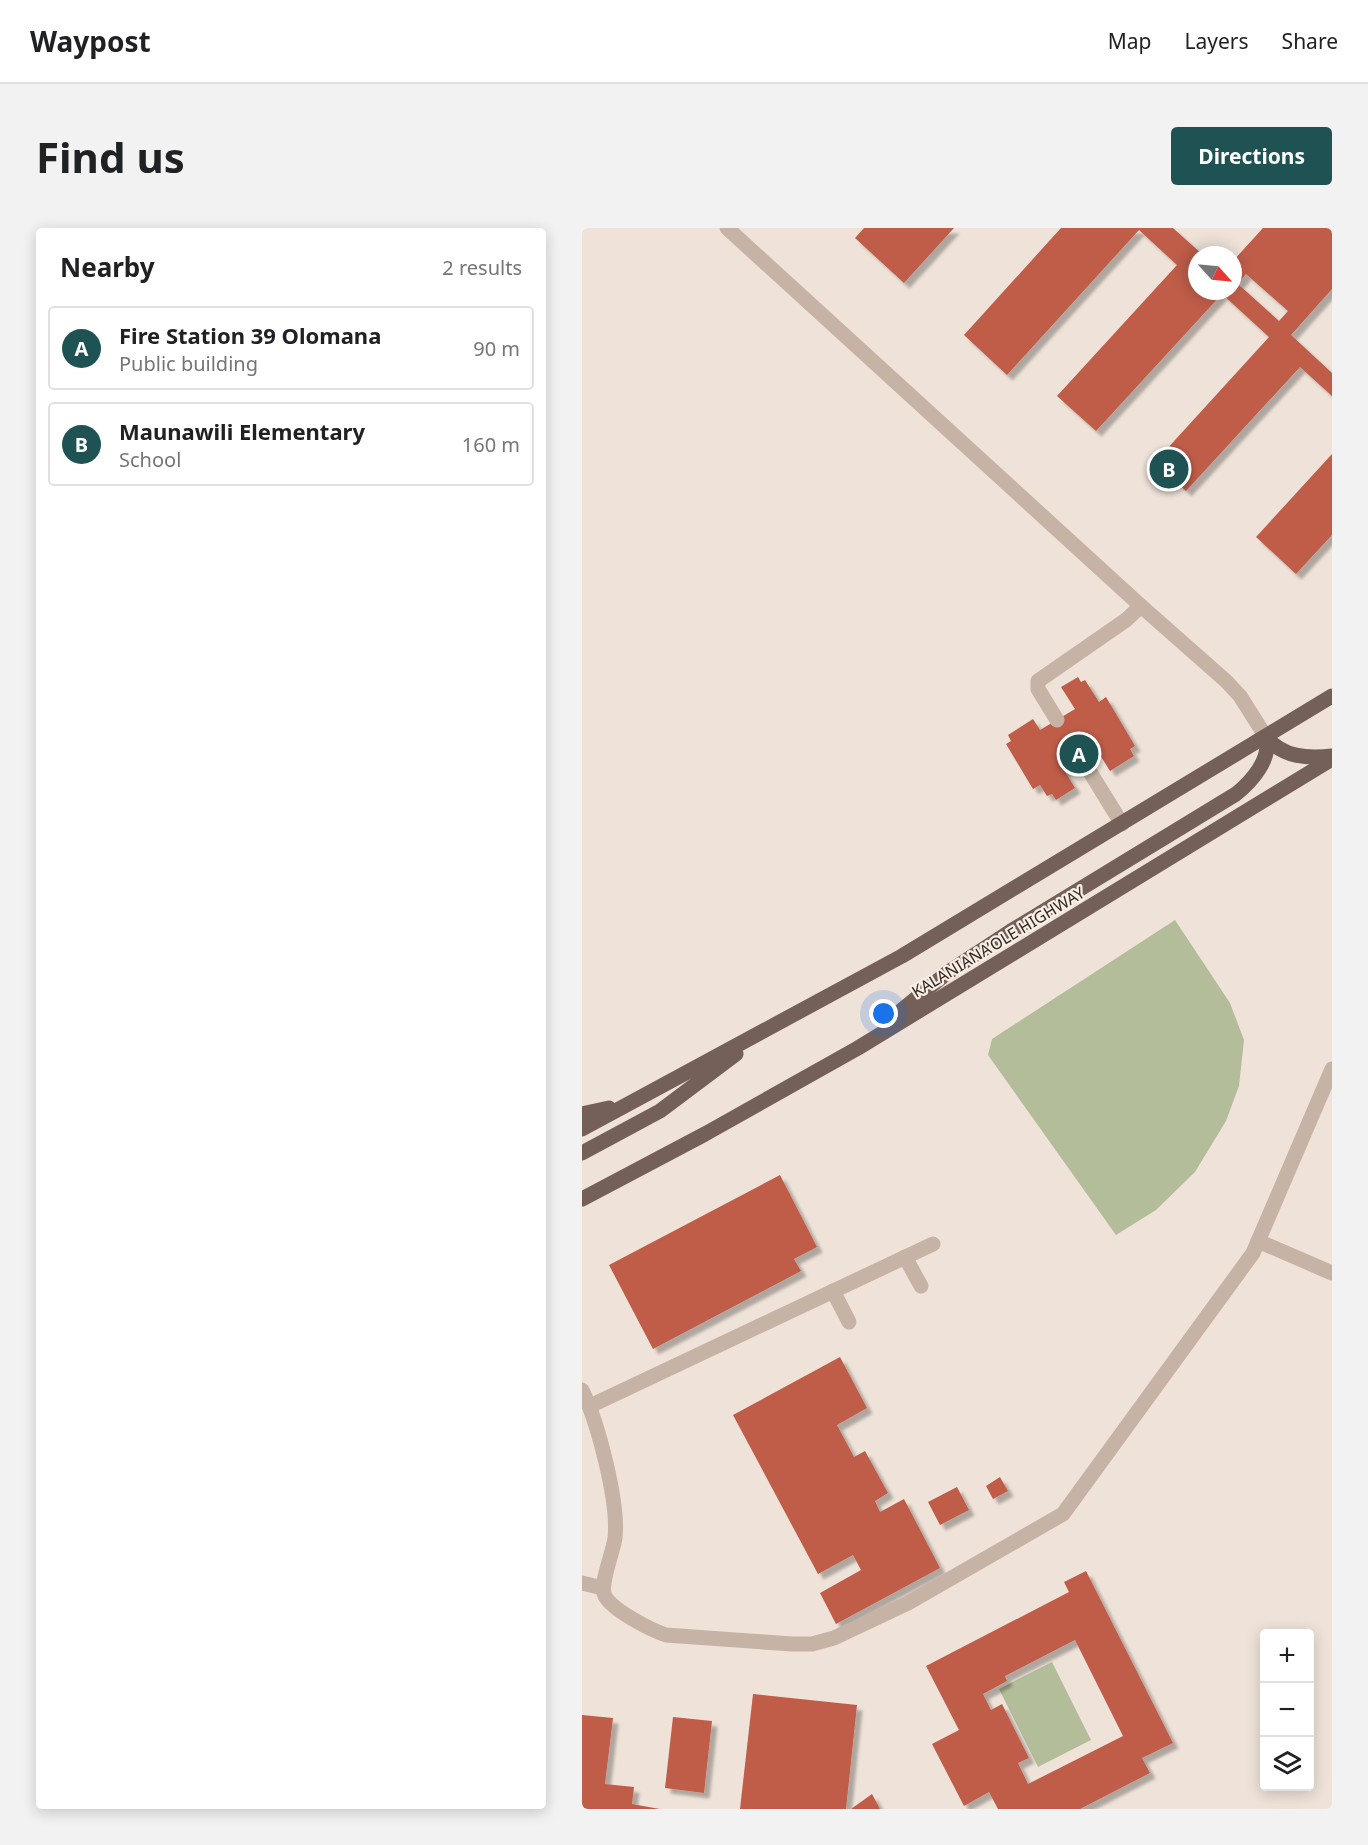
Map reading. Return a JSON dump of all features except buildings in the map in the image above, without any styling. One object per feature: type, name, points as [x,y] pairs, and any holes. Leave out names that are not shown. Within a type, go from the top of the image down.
[{"type":"main road","points":[[582,1129],[902,956],[1332,696]]},
{"type":"main road","points":[[1266,737],[1276,747],[1293,755],[1332,758]]},
{"type":"main road","points":[[858,1048],[908,1003],[956,967],[1236,794],[1261,765],[1267,750],[1266,737]]},
{"type":"main road","name":"KALANIANA’OLE HIGHWAY","points":[[582,1198],[705,1134],[858,1048],[1332,758]]},
{"type":"main road","points":[[582,1153],[660,1111],[777,1024]]},
{"type":"main road","points":[[582,1114],[630,1103]]},
{"type":"lane","points":[[727,228],[1141,606],[1210,665],[1240,696],[1266,737]]},
{"type":"lane","points":[[1057,720],[1038,689],[1038,681],[1126,620],[1141,606]]},
{"type":"lane","points":[[1082,759],[1122,824]]},
{"type":"lane","points":[[582,1390],[590,1406],[605,1461],[613,1504],[615,1535],[612,1558],[604,1578],[605,1597],[647,1628],[666,1635],[792,1644],[812,1644],[834,1638],[908,1603],[1063,1514],[1253,1253],[1332,1069]]},
{"type":"lane","points":[[1258,1241],[1332,1273]]},
{"type":"lane","points":[[590,1406],[933,1244]]},
{"type":"lane","points":[[905,1257],[921,1286]]},
{"type":"lane","points":[[833,1291],[849,1322]]},
{"type":"lane","points":[[582,1583],[603,1588]]},
{"type":"green space","points":[[1175,920],[1230,1003],[1244,1040],[1239,1086],[1226,1121],[1195,1172],[1156,1210],[1116,1235],[988,1055],[992,1039]]},
{"type":"green space","points":[[1052,1662],[1091,1740],[1038,1767],[999,1689]]},
{"type":"place","name":"Maunawili Elementary","points":[[1169,469]]},
{"type":"place","name":"Fire Station 39 Olomana","points":[[1079,754]]}]
